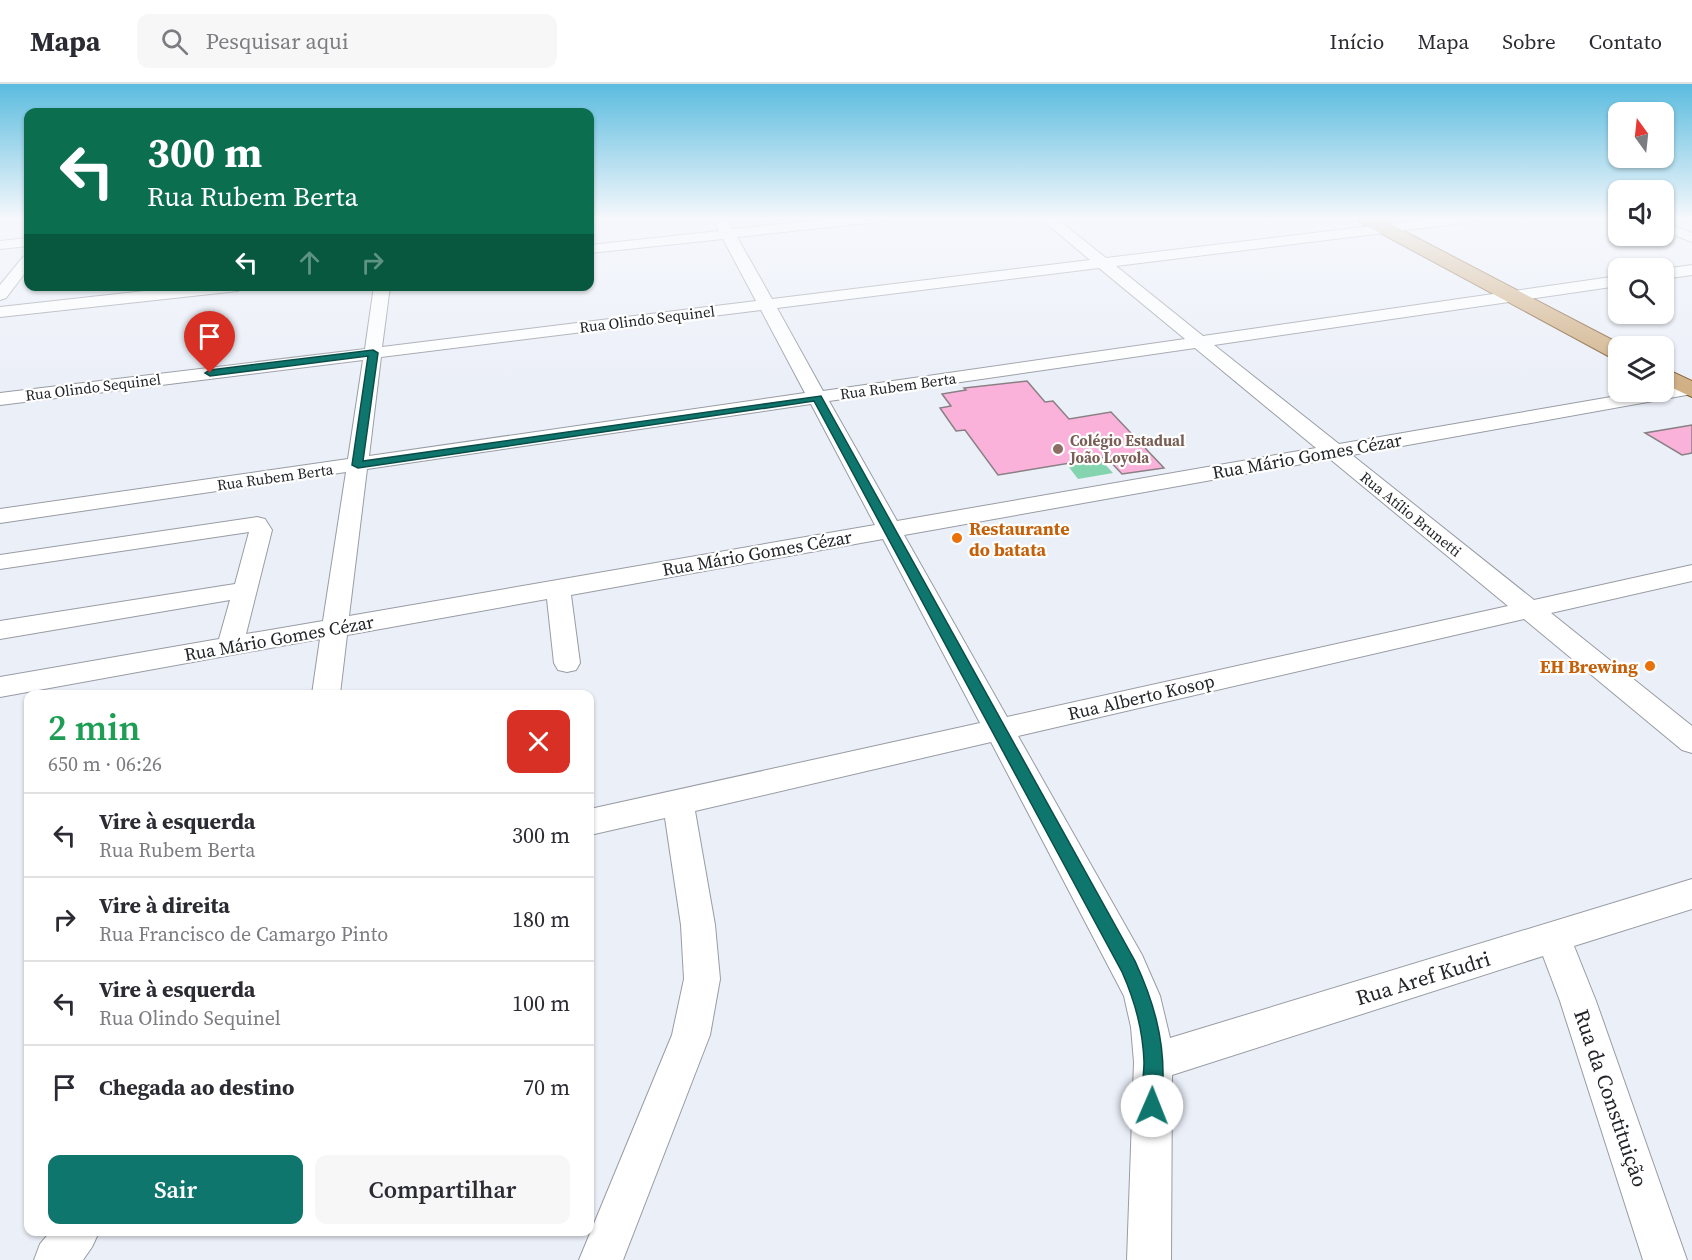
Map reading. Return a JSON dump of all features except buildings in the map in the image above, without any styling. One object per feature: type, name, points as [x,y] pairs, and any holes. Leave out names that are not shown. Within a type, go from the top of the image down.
[{"type":"main road","points":[[1470,273],[1608,347]]},
{"type":"main road","points":[[1674,380],[1691,389]]},
{"type":"street","points":[[0,295],[18,273]]},
{"type":"street","points":[[749,273],[1129,967],[1142,996],[1150,1027],[1154,1062],[1149,1260]]},
{"type":"street","name":"Rua Olindo Sequinel","points":[[0,399],[1023,273]]},
{"type":"street","name":"Rua Atílio Brunetti","points":[[1114,273],[1692,742]]},
{"type":"street","name":"Rua Rubem Berta","points":[[0,516],[1608,282]]},
{"type":"street","points":[[0,312],[192,291]]},
{"type":"street","points":[[327,690],[381,291]]},
{"type":"street","name":"Rua Mário Gomes Cézar","points":[[0,687],[1691,389]]},
{"type":"street","points":[[1,564],[257,524],[261,530],[230,647]]},
{"type":"street","name":"Rua Alberto Kosop","points":[[594,821],[1692,573]]},
{"type":"street","points":[[558,589],[567,663]]},
{"type":"street","points":[[0,630],[245,590]]},
{"type":"street","points":[[601,1260],[691,1035],[702,979],[698,925],[678,802]]},
{"type":"street","name":"Rua Aref Kudri","points":[[1154,1062],[1692,894]]},
{"type":"street","name":"Rua da Constituição","points":[[1552,938],[1578,1000],[1665,1260]]},
{"type":"street","points":[[56,1260],[73,1236]]},
{"type":"green space","points":[[1102,461],[1113,473],[1078,479],[1068,466]]},
{"type":"place","name":"Colégio Estadual João Loyola","points":[[1058,449]]},
{"type":"place","name":"Restaurante do batata","points":[[957,538]]},
{"type":"place","name":"EH Brewing","points":[[1650,666]]},
{"type":"route","points":[[210,373],[373,353],[358,465],[817,398],[1129,967],[1142,996],[1150,1027],[1154,1062],[1152,1106]]}]
